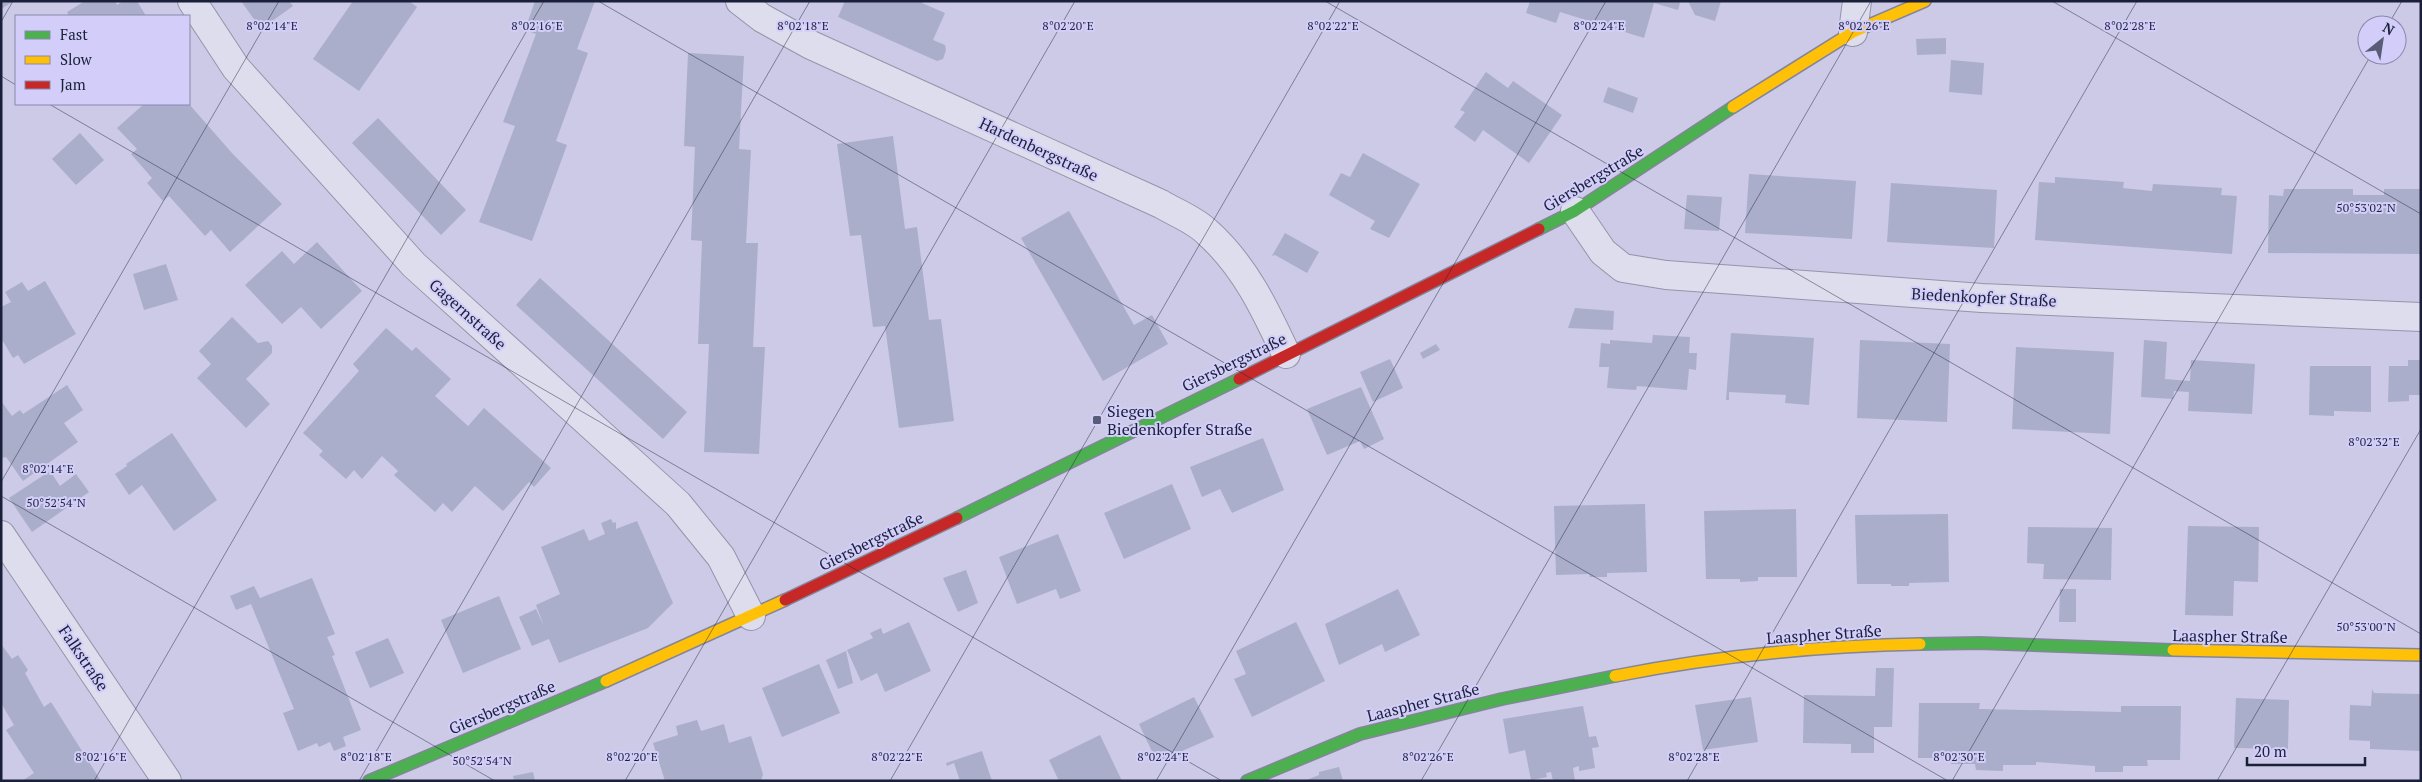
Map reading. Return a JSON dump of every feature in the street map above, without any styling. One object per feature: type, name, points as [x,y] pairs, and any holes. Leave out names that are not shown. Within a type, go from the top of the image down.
[{"type":"street","name":"Gagernstraße","points":[[192,1],[236,68],[414,265],[678,504],[720,557],[751,616]]},
{"type":"street","name":"Hardenbergstraße","points":[[740,1],[762,18],[811,45],[1161,204],[1206,230],[1239,265],[1264,308],[1286,354]]},
{"type":"street","points":[[1853,32],[1857,1]]},
{"type":"street","name":"Giersbergstraße","points":[[369,781],[471,739],[751,616],[966,513],[1575,211],[1759,90],[1853,32],[1925,1]]},
{"type":"street","name":"Biedenkopfer Straße","points":[[1575,211],[1603,252],[1623,268],[1666,275],[1982,298],[2421,317]]},
{"type":"street","name":"Falkstraße","points":[[1,535],[167,781]]},
{"type":"street","name":"Laaspher Straße","points":[[1247,781],[1360,734],[1502,699],[1730,658],[1863,645],[1979,643],[2214,652],[2421,656]]},
{"type":"building","points":[[1,1],[14,1],[1,9]]},
{"type":"building","points":[[85,1],[115,1],[117,5],[123,1],[137,1],[145,15],[68,15],[67,12]]},
{"type":"building","points":[[241,1],[289,1],[293,6],[261,29]]},
{"type":"building","points":[[353,1],[409,1],[417,7],[359,91],[313,59]]},
{"type":"building","points":[[535,1],[595,1],[577,49],[588,53],[556,141],[567,145],[532,241],[479,222],[515,126],[503,122],[536,34],[525,30]]},
{"type":"building","points":[[845,1],[923,1],[922,3],[945,13],[933,40],[945,45],[946,50],[943,59],[937,61],[838,17]]},
{"type":"building","points":[[1530,1],[1679,1],[1680,3],[1678,10],[1654,3],[1644,38],[1560,12],[1556,23],[1526,13]]},
{"type":"building","points":[[1688,1],[1721,1],[1715,21],[1695,15]]},
{"type":"building","points":[[1946,38],[1946,54],[1917,55],[1916,39]]},
{"type":"building","points":[[688,53],[744,56],[739,149],[751,150],[746,243],[758,243],[753,347],[765,347],[759,454],[704,452],[709,344],[698,344],[702,241],[691,240],[695,147],[684,146]]},
{"type":"building","points":[[1951,60],[1984,63],[1982,95],[1949,92]]},
{"type":"building","points":[[1486,72],[1508,88],[1513,81],[1562,115],[1529,163],[1483,130],[1475,142],[1454,127],[1465,112],[1460,110]]},
{"type":"building","points":[[1608,87],[1638,98],[1633,113],[1603,102]]},
{"type":"building","points":[[143,105],[190,105],[231,152],[282,204],[230,252],[211,230],[205,236],[169,196],[163,201],[147,183],[152,178],[131,154],[137,149],[117,128]]},
{"type":"building","points":[[378,118],[466,210],[441,235],[352,143]]},
{"type":"building","points":[[80,133],[104,160],[76,185],[52,159]]},
{"type":"building","points":[[893,136],[905,229],[917,227],[929,320],[941,319],[954,421],[899,428],[885,326],[873,327],[861,235],[850,236],[837,144]]},
{"type":"building","points":[[1363,153],[1420,184],[1389,238],[1370,229],[1375,221],[1329,195],[1341,173],[1350,177]]},
{"type":"building","points":[[1749,174],[1856,181],[1852,239],[1745,233]]},
{"type":"building","points":[[2055,177],[2124,182],[2123,188],[2152,191],[2153,184],[2222,188],[2221,195],[2237,196],[2232,254],[2035,240],[2039,182],[2055,183]]},
{"type":"building","points":[[1891,183],[1997,190],[1994,248],[1887,242]]},
{"type":"building","points":[[2284,189],[2353,189],[2353,195],[2384,195],[2384,189],[2421,189],[2421,254],[2268,253],[2269,195],[2283,196]]},
{"type":"building","points":[[1687,195],[1722,197],[1719,231],[1684,229]]},
{"type":"building","points":[[1069,211],[1134,325],[1152,315],[1168,344],[1103,381],[1021,238]]},
{"type":"building","points":[[1285,233],[1319,252],[1307,273],[1275,255],[1272,256]]},
{"type":"building","points":[[317,242],[362,291],[321,329],[301,307],[282,324],[245,285],[282,251],[294,264]]},
{"type":"building","points":[[166,264],[178,300],[144,310],[133,274]]},
{"type":"building","points":[[540,278],[687,412],[663,439],[516,305]]},
{"type":"building","points":[[45,281],[76,334],[24,364],[18,355],[13,358],[1,338],[1,307],[11,302],[5,292],[22,282],[28,291]]},
{"type":"building","points":[[1575,308],[1614,311],[1613,330],[1568,328]]},
{"type":"building","points":[[232,317],[258,343],[268,341],[272,346],[272,353],[246,379],[270,404],[246,428],[197,378],[211,364],[199,351]]},
{"type":"building","points":[[386,328],[412,351],[416,347],[451,379],[435,396],[468,426],[484,408],[551,468],[534,487],[529,482],[503,511],[475,486],[452,512],[443,503],[435,512],[394,475],[398,471],[382,456],[362,479],[354,470],[346,479],[319,455],[323,451],[303,433],[359,371],[353,364]]},
{"type":"building","points":[[1731,333],[1814,338],[1809,405],[1785,403],[1786,395],[1729,392],[1729,400],[1726,400]]},
{"type":"building","points":[[1653,335],[1690,337],[1689,353],[1697,353],[1696,370],[1689,369],[1687,390],[1637,386],[1636,390],[1607,388],[1609,367],[1599,367],[1601,343],[1610,344],[1610,340],[1652,343]]},
{"type":"building","points":[[1860,340],[1950,344],[1947,422],[1857,418]]},
{"type":"building","points":[[2144,340],[2167,342],[2165,379],[2190,381],[2191,360],[2255,364],[2252,414],[2188,411],[2189,392],[2174,391],[2173,399],[2141,397]]},
{"type":"building","points":[[1436,344],[1440,350],[1423,359],[1420,353]]},
{"type":"building","points":[[2016,347],[2114,352],[2110,434],[2012,429]]},
{"type":"building","points":[[1390,359],[1403,388],[1373,402],[1360,372]]},
{"type":"building","points":[[2408,360],[2421,360],[2421,395],[2409,395],[2409,401],[2388,402],[2389,366],[2408,366]]},
{"type":"building","points":[[2310,366],[2371,366],[2371,412],[2334,411],[2334,416],[2309,415]]},
{"type":"building","points":[[67,385],[83,410],[64,423],[78,442],[23,481],[6,457],[1,458],[1,401],[12,416],[20,410],[23,414]]},
{"type":"building","points":[[1361,387],[1384,439],[1364,449],[1360,441],[1327,455],[1307,409]]},
{"type":"building","points":[[172,433],[217,500],[174,531],[142,485],[129,495],[115,474],[127,466],[126,464]]},
{"type":"building","points":[[1263,438],[1284,490],[1232,513],[1220,489],[1202,497],[1190,467]]},
{"type":"building","points":[[50,471],[60,486],[76,474],[89,492],[32,532],[9,498]]},
{"type":"building","points":[[1172,484],[1191,529],[1124,559],[1104,513]]},
{"type":"building","points":[[1645,504],[1647,572],[1607,573],[1607,577],[1590,577],[1589,574],[1556,575],[1554,506]]},
{"type":"building","points":[[1796,509],[1797,577],[1758,577],[1758,581],[1740,582],[1740,579],[1706,579],[1704,511]]},
{"type":"building","points":[[1948,514],[1949,582],[1909,583],[1909,586],[1857,584],[1855,515]]},
{"type":"building","points":[[611,519],[613,523],[616,522],[616,529],[637,521],[673,603],[648,628],[559,663],[549,639],[532,646],[519,617],[536,609],[544,626],[536,605],[560,594],[541,547],[584,529],[589,541],[605,534],[601,523]]},
{"type":"building","points":[[2188,526],[2259,527],[2258,582],[2234,581],[2233,616],[2185,615]]},
{"type":"building","points":[[2028,527],[2112,528],[2111,580],[2043,579],[2044,564],[2027,563]]},
{"type":"building","points":[[1058,534],[1081,591],[1060,599],[1056,589],[1017,604],[999,557]]},
{"type":"building","points":[[966,570],[978,603],[958,612],[943,578]]},
{"type":"building","points":[[312,578],[335,634],[327,637],[335,655],[332,656],[361,730],[343,737],[346,746],[334,751],[330,742],[319,747],[317,743],[298,751],[283,713],[294,709],[251,604],[236,610],[230,596],[254,586],[260,598]]},
{"type":"building","points":[[1398,589],[1420,635],[1385,652],[1382,644],[1339,665],[1325,624]]},
{"type":"building","points":[[2060,589],[2076,589],[2076,622],[2059,622]]},
{"type":"building","points":[[499,596],[521,649],[463,673],[441,620]]},
{"type":"building","points":[[909,622],[931,671],[885,692],[877,673],[861,681],[847,650],[873,638],[870,633],[881,628],[883,634]]},
{"type":"building","points":[[1296,622],[1325,681],[1252,717],[1234,679],[1246,674],[1236,651]]},
{"type":"building","points":[[388,638],[404,673],[370,688],[355,652]]},
{"type":"building","points":[[1,644],[12,659],[18,655],[28,670],[25,673],[44,707],[51,702],[101,781],[22,781],[34,773],[6,730],[14,725],[1,703]]},
{"type":"building","points":[[846,651],[853,683],[838,689],[826,660]]},
{"type":"building","points":[[819,664],[840,713],[782,737],[762,688]]},
{"type":"building","points":[[1876,668],[1894,668],[1892,727],[1874,727],[1874,753],[1851,753],[1851,744],[1803,743],[1804,695],[1875,696]]},
{"type":"building","points":[[2372,689],[2374,693],[2421,694],[2421,751],[2370,749],[2370,741],[2349,740],[2350,705],[2371,706]]},
{"type":"building","points":[[1194,697],[1214,737],[1157,762],[1139,724]]},
{"type":"building","points":[[1751,697],[1758,742],[1703,750],[1695,705]]},
{"type":"building","points":[[2236,698],[2289,700],[2288,749],[2234,748]]},
{"type":"building","points":[[1919,703],[1980,703],[1979,709],[2121,712],[2121,706],[2181,706],[2180,760],[2147,760],[2148,766],[2123,766],[2123,772],[2095,772],[2095,766],[2036,762],[2036,765],[2003,765],[2003,771],[1976,770],[1975,764],[1951,764],[1951,758],[1918,758]]},
{"type":"building","points":[[1583,706],[1589,737],[1596,736],[1599,747],[1592,748],[1595,768],[1579,771],[1579,766],[1573,768],[1575,781],[1553,781],[1551,772],[1546,773],[1547,777],[1531,780],[1525,750],[1509,754],[1503,719]]},
{"type":"building","points":[[697,720],[701,731],[724,724],[729,743],[751,736],[763,774],[761,781],[665,781],[653,743],[678,735],[676,726]]},
{"type":"building","points":[[1100,735],[1122,781],[1059,781],[1049,760]]},
{"type":"building","points":[[982,751],[992,781],[960,781],[954,763],[947,766],[946,763]]},
{"type":"building","points":[[1339,767],[1343,781],[1304,781],[1319,775],[1319,772]]},
{"type":"building","points":[[533,772],[535,781],[514,781],[513,776]]},
{"type":"traffic: fast","points":[[1539,229],[1575,211],[1733,107]]},
{"type":"traffic: fast","points":[[957,518],[1239,379]]},
{"type":"traffic: fast","points":[[1920,644],[1979,643],[2173,650]]},
{"type":"traffic: fast","points":[[1247,781],[1360,734],[1502,699],[1615,676]]},
{"type":"traffic: fast","points":[[369,781],[606,681]]},
{"type":"traffic: slow","points":[[1733,107],[1853,32],[1925,1]]},
{"type":"traffic: slow","points":[[606,681],[785,600]]},
{"type":"traffic: slow","points":[[1615,676],[1690,663],[1767,653],[1843,647],[1920,644]]},
{"type":"traffic: slow","points":[[2173,650],[2421,655]]},
{"type":"traffic: jam","points":[[1239,379],[1539,229]]},
{"type":"traffic: jam","points":[[785,600],[957,518]]},
{"type":"place","name":"Siegen Biedenkopfer Straße","points":[[1097,420]]}]
